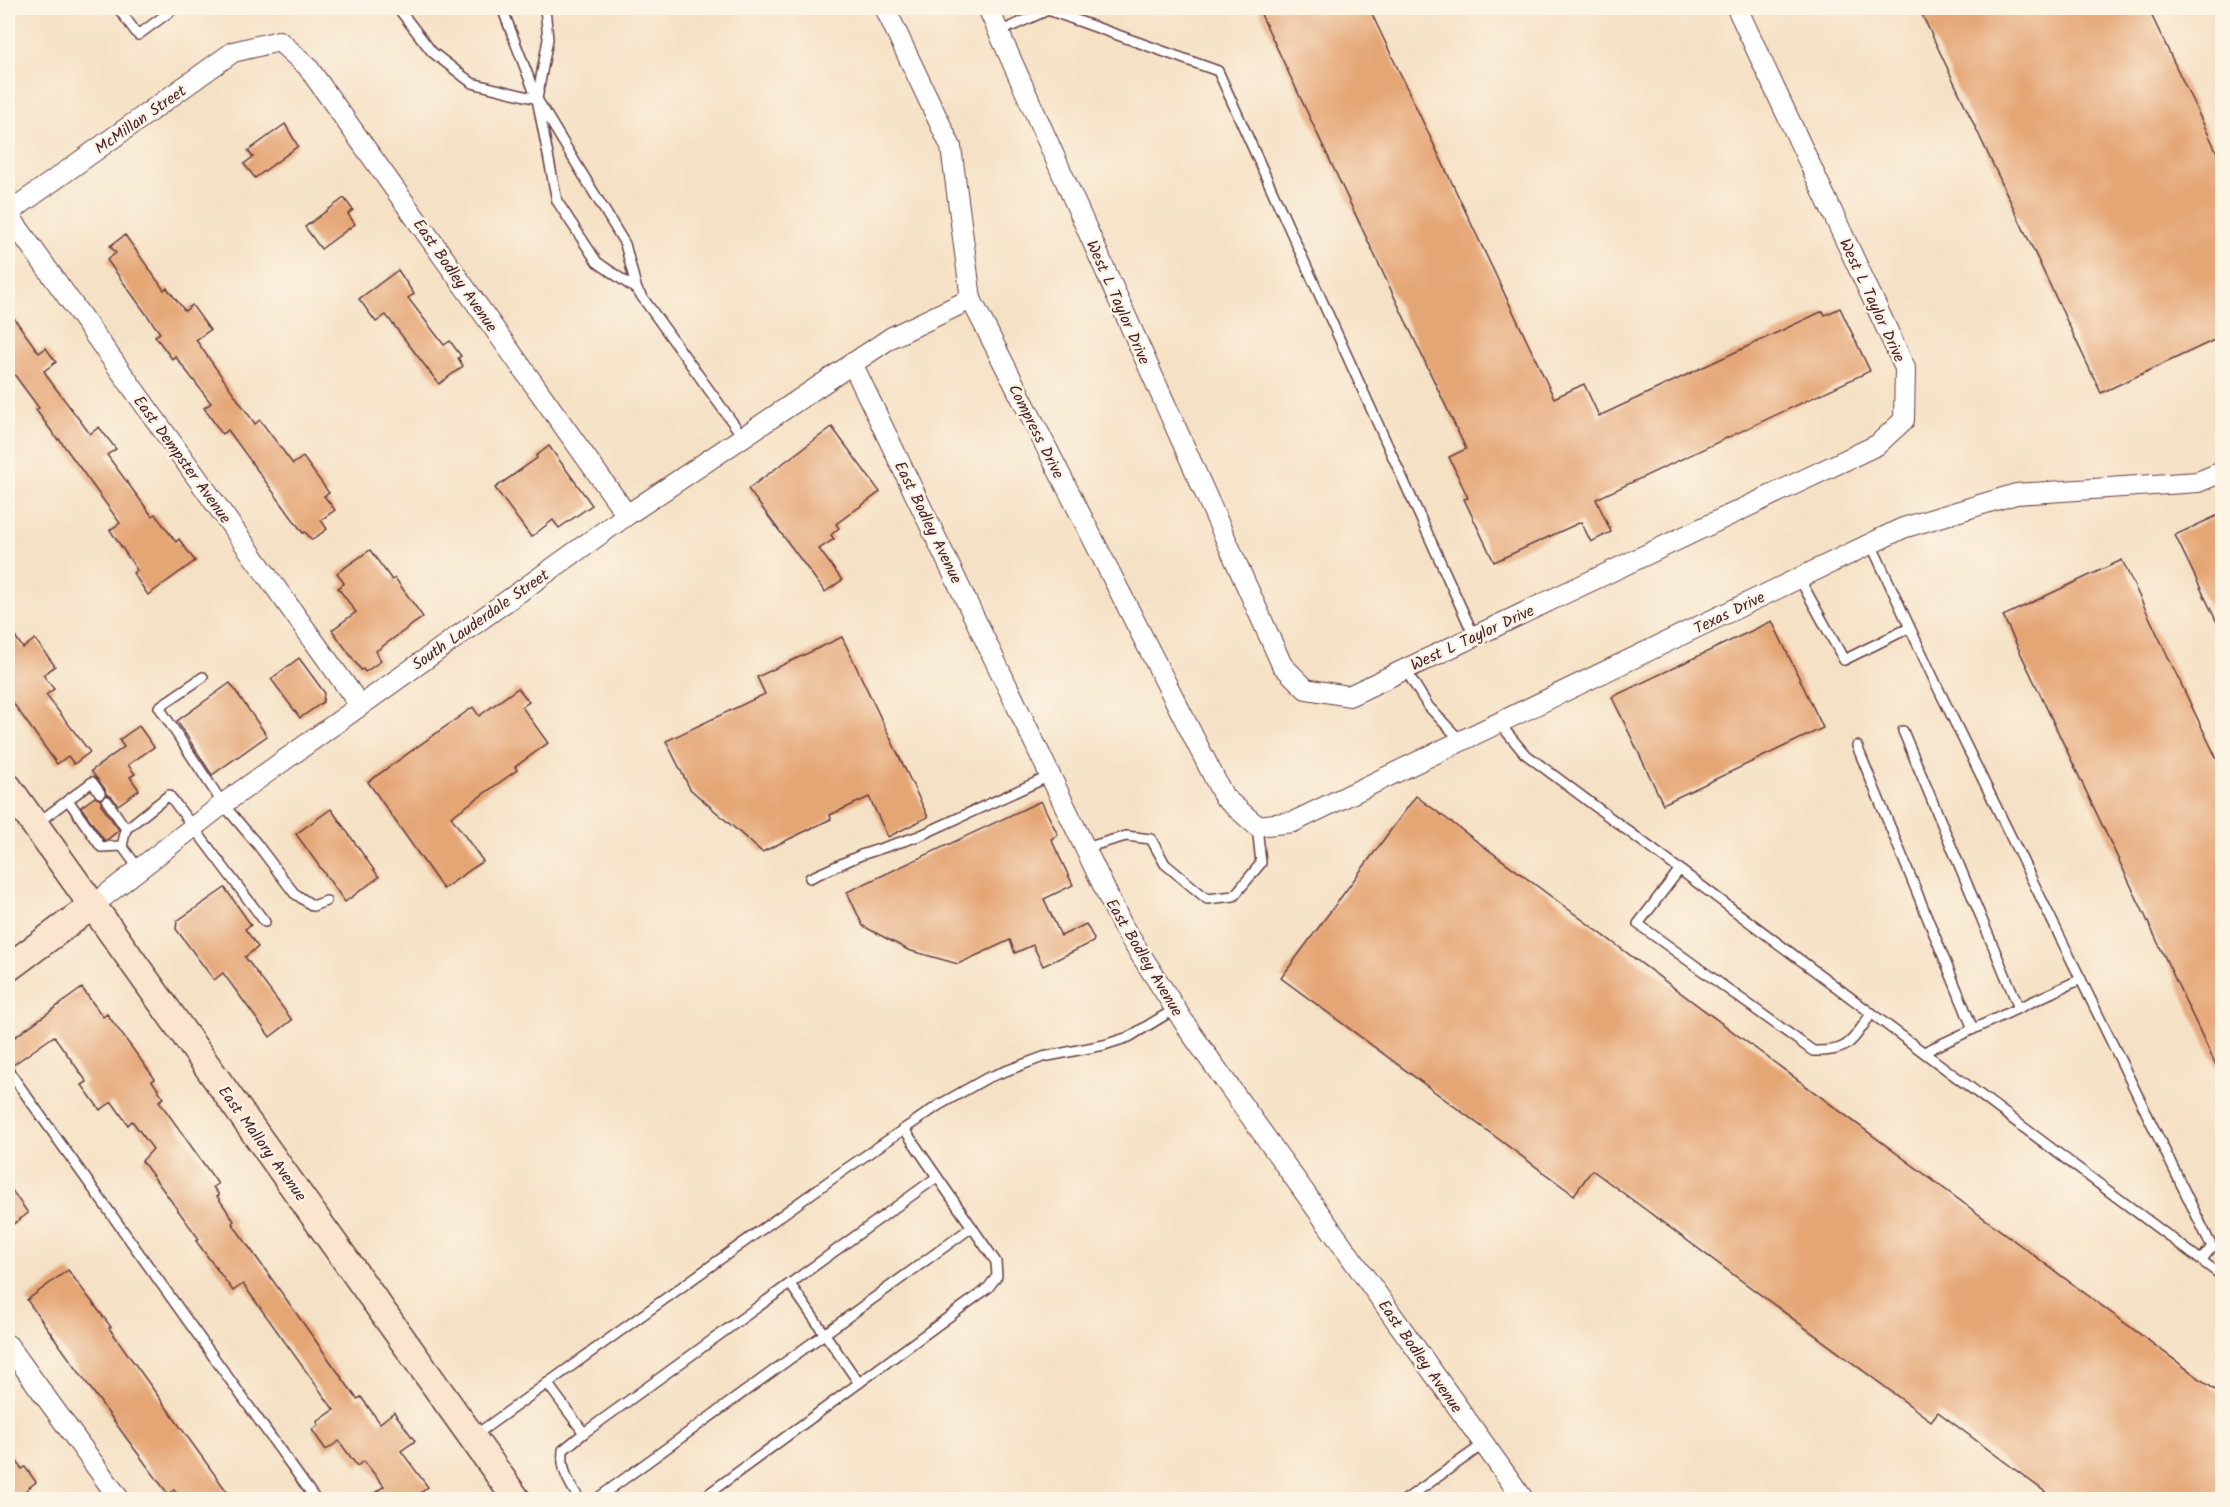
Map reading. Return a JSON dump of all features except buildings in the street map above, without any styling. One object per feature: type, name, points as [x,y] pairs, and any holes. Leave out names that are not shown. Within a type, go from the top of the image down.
[{"type":"main road","name":"East Mallory Avenue","points":[[8,787],[517,1500]]},
{"type":"main road","name":"South Lauderdale Street","points":[[8,968],[93,905]]},
{"type":"street","name":"Compress Drive","points":[[885,8],[951,147],[970,299],[1224,797],[1257,826]]},
{"type":"street","name":"West L Taylor Drive","points":[[988,8],[1282,665],[1306,689],[1349,696],[1877,445],[1904,420],[1905,368],[1737,8]]},
{"type":"street","name":"McMillan Street","points":[[8,213],[233,52],[279,41]]},
{"type":"street","name":"East Bodley Avenue","points":[[279,41],[307,66],[627,515]]},
{"type":"street","name":"East Dempster Avenue","points":[[8,213],[359,704]]},
{"type":"street","name":"South Lauderdale Street","points":[[93,905],[223,804],[359,704],[627,515],[892,337],[970,299]]},
{"type":"street","name":"East Bodley Avenue","points":[[852,363],[1123,927],[1175,1009],[1524,1500]]},
{"type":"street","name":"Texas Drive","points":[[1257,826],[1293,822],[1904,528],[2016,494],[2198,482],[2223,472]]},
{"type":"street","points":[[8,1345],[120,1500]]},
{"type":"lane","points":[[118,8],[138,35],[175,8]]},
{"type":"lane","points":[[398,8],[432,52],[472,83],[537,99]]},
{"type":"lane","points":[[502,8],[537,99],[557,201],[597,262],[637,290],[743,437]]},
{"type":"lane","points":[[545,8],[548,39],[537,99],[625,244],[637,290]]},
{"type":"lane","points":[[999,32],[1048,10],[1218,71],[1474,636]]},
{"type":"lane","points":[[1871,544],[1909,628],[2212,1247],[2201,1260]]},
{"type":"lane","points":[[1799,578],[1844,660],[1909,628]]},
{"type":"lane","points":[[1405,669],[1428,706],[1462,742]]},
{"type":"lane","points":[[203,677],[159,707],[223,804],[257,843],[294,893],[313,906],[326,901]]},
{"type":"lane","points":[[1500,723],[1524,753],[2223,1276]]},
{"type":"lane","points":[[1903,731],[2019,1008]]},
{"type":"lane","points":[[1857,746],[1973,1029]]},
{"type":"lane","points":[[810,878],[861,855],[920,836],[1050,776]]},
{"type":"lane","points":[[35,825],[92,782],[126,829]]},
{"type":"lane","points":[[139,869],[122,846],[126,829],[169,795],[265,922]]},
{"type":"lane","points":[[68,800],[101,847],[122,846]]},
{"type":"lane","points":[[1085,848],[1126,836],[1151,839],[1166,864],[1207,899],[1234,896],[1261,863],[1257,826]]},
{"type":"lane","points":[[1680,869],[1638,924],[1813,1051],[1831,1051],[1848,1046],[1872,1013]]},
{"type":"lane","points":[[1924,1052],[2080,980]]},
{"type":"lane","points":[[473,1437],[939,1105],[987,1078],[1043,1058],[1104,1045],[1129,1037],[1175,1009]]},
{"type":"lane","points":[[8,1070],[316,1500]]},
{"type":"lane","points":[[700,1500],[988,1288],[997,1276],[996,1262],[904,1129]]},
{"type":"lane","points":[[580,1500],[566,1479],[562,1462],[563,1450],[937,1177]]},
{"type":"lane","points":[[595,1500],[972,1227]]},
{"type":"lane","points":[[790,1284],[859,1383]]},
{"type":"lane","points":[[548,1383],[584,1433]]},
{"type":"lane","points":[[1405,1500],[1484,1444]]}]
